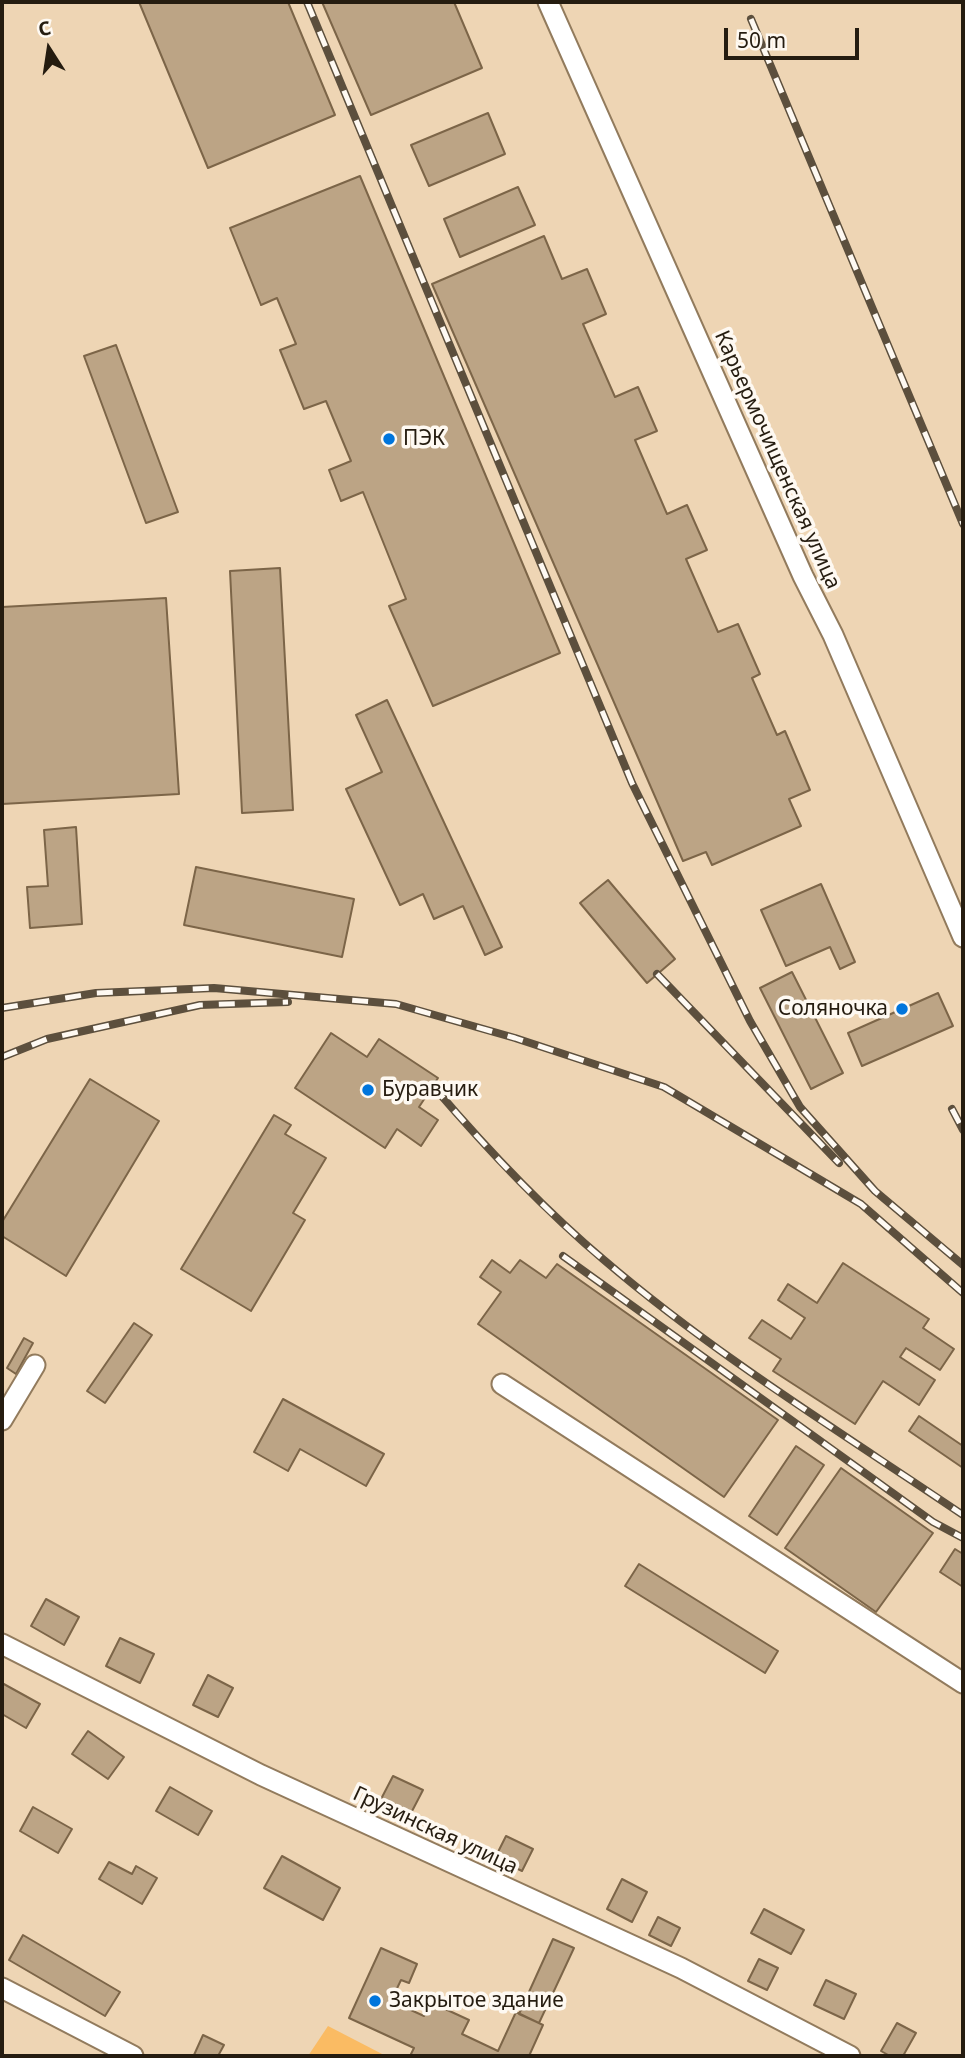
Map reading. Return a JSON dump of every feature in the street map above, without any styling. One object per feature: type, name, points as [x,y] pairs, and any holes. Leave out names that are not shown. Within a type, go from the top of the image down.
[{"type":"street","name":"Карьермочищенская улица","points":[[548,2],[797,564],[833,635],[963,937]]},
{"type":"street","points":[[2,1420],[35,1365]]},
{"type":"street","points":[[502,1384],[963,1683]]},
{"type":"street","name":"Грузинская улица","points":[[2,1644],[261,1775],[681,1968],[850,2056]]},
{"type":"street","points":[[2,1988],[133,2056]]},
{"type":"shaded area","points":[[328,2026],[386,2056],[308,2056]]},
{"type":"building","points":[[139,2],[288,2],[335,115],[208,168]]},
{"type":"building","points":[[322,2],[454,2],[482,68],[371,115]]},
{"type":"building","points":[[488,113],[505,154],[429,186],[411,145]]},
{"type":"building","points":[[360,176],[560,653],[433,706],[389,606],[406,599],[363,492],[341,501],[329,470],[351,461],[326,401],[304,409],[280,350],[296,344],[277,298],[261,305],[230,228]]},
{"type":"building","points":[[518,187],[535,225],[460,257],[444,219]]},
{"type":"building","points":[[544,236],[562,279],[587,269],[606,314],[583,324],[615,397],[638,387],[657,431],[635,440],[667,514],[687,505],[707,550],[686,559],[718,632],[738,624],[760,674],[752,678],[777,735],[785,731],[810,790],[789,799],[801,826],[712,865],[706,852],[683,861],[432,284]]},
{"type":"building","points":[[116,345],[178,512],[146,523],[84,356]]},
{"type":"building","points":[[280,568],[293,810],[242,813],[230,571]]},
{"type":"building","points":[[166,598],[179,794],[2,804],[2,607]]},
{"type":"building","points":[[387,700],[502,947],[485,955],[463,906],[434,919],[423,894],[400,905],[346,789],[382,772],[356,715]]},
{"type":"building","points":[[76,827],[82,924],[30,928],[27,887],[48,886],[44,830]]},
{"type":"building","points":[[196,867],[354,899],[342,957],[184,925]]},
{"type":"building","points":[[608,880],[675,959],[647,983],[580,903]]},
{"type":"building","points":[[821,884],[855,962],[840,969],[830,947],[786,966],[761,910]]},
{"type":"building","points":[[792,972],[843,1073],[811,1089],[760,988]]},
{"type":"building","points":[[938,993],[953,1026],[862,1066],[848,1033]]},
{"type":"building","points":[[331,1033],[367,1057],[379,1039],[438,1078],[419,1107],[438,1120],[421,1146],[397,1129],[385,1148],[295,1088]]},
{"type":"building","points":[[90,1079],[159,1121],[66,1276],[2,1236],[2,1222]]},
{"type":"building","points":[[274,1115],[291,1125],[285,1134],[326,1158],[293,1213],[305,1220],[251,1311],[181,1269]]},
{"type":"building","points":[[492,1260],[510,1273],[520,1260],[546,1278],[557,1264],[778,1420],[724,1497],[478,1324],[501,1292],[480,1277]]},
{"type":"building","points":[[843,1263],[929,1319],[923,1328],[954,1349],[940,1370],[906,1348],[900,1357],[935,1380],[919,1405],[883,1381],[855,1424],[773,1371],[781,1359],[749,1338],[762,1320],[791,1339],[805,1318],[778,1300],[788,1284],[817,1303]]},
{"type":"building","points":[[134,1323],[152,1335],[105,1403],[87,1391]]},
{"type":"building","points":[[24,1338],[33,1343],[16,1374],[7,1368]]},
{"type":"building","points":[[283,1399],[384,1454],[366,1486],[300,1449],[288,1471],[254,1452]]},
{"type":"building","points":[[919,1416],[963,1446],[963,1468],[909,1431]]},
{"type":"building","points":[[796,1446],[824,1465],[777,1535],[749,1516]]},
{"type":"building","points":[[841,1468],[933,1533],[876,1612],[785,1548]]},
{"type":"building","points":[[955,1549],[963,1554],[963,1587],[940,1572]]},
{"type":"building","points":[[639,1564],[778,1651],[765,1673],[625,1586]]},
{"type":"building","points":[[46,1599],[79,1617],[64,1645],[31,1626]]},
{"type":"building","points":[[120,1638],[154,1654],[140,1683],[106,1666]]},
{"type":"building","points":[[208,1675],[233,1688],[218,1717],[193,1705]]},
{"type":"building","points":[[2,1683],[40,1704],[26,1728],[2,1714]]},
{"type":"building","points":[[88,1731],[124,1757],[108,1779],[72,1754]]},
{"type":"building","points":[[393,1776],[423,1790],[410,1815],[380,1801]]},
{"type":"building","points":[[170,1787],[212,1811],[198,1835],[156,1811]]},
{"type":"building","points":[[33,1807],[72,1829],[58,1853],[20,1831]]},
{"type":"building","points":[[506,1836],[533,1849],[522,1871],[495,1858]]},
{"type":"building","points":[[282,1856],[340,1888],[323,1920],[264,1888]]},
{"type":"building","points":[[109,1862],[132,1874],[136,1866],[157,1878],[142,1904],[99,1879]]},
{"type":"building","points":[[622,1879],[647,1892],[632,1922],[607,1909]]},
{"type":"building","points":[[764,1909],[804,1930],[791,1954],[751,1933]]},
{"type":"building","points":[[658,1917],[680,1928],[671,1946],[649,1935]]},
{"type":"building","points":[[23,1935],[120,1992],[105,2016],[9,1960]]},
{"type":"building","points":[[553,1939],[574,1948],[539,2023],[519,2014]]},
{"type":"building","name":"Закрытое здание","points":[[381,1948],[417,1964],[409,1983],[401,1980],[391,2001],[424,2016],[430,2002],[469,2020],[462,2034],[498,2051],[516,2012],[543,2025],[529,2056],[410,2056],[414,2048],[349,2018]]},
{"type":"building","points":[[759,1959],[778,1968],[767,1990],[748,1981]]},
{"type":"building","points":[[826,1980],[856,1994],[844,2019],[814,2005]]},
{"type":"building","points":[[897,2023],[916,2033],[903,2056],[890,2056],[881,2051]]},
{"type":"building","points":[[203,2035],[224,2045],[218,2056],[194,2055]]},
{"type":"railway","points":[[307,2],[632,783],[750,1021],[800,1107],[875,1191],[963,1265]]},
{"type":"railway","points":[[751,19],[963,524]]},
{"type":"railway","points":[[657,974],[839,1163]]},
{"type":"railway","points":[[2,1008],[96,993],[214,988],[396,1004],[515,1038],[664,1087],[861,1204],[963,1293]]},
{"type":"railway","points":[[2,1057],[47,1039],[200,1005],[288,1002]]},
{"type":"railway","points":[[433,1086],[536,1198],[646,1295],[734,1361],[963,1515]]},
{"type":"railway","points":[[952,1109],[963,1130]]},
{"type":"railway","points":[[563,1256],[933,1522],[963,1538]]},
{"type":"place","name":"ПЭК","points":[[389,439]]},
{"type":"place","name":"Соляночка","points":[[902,1009]]},
{"type":"place","name":"Буравчик","points":[[368,1090]]},
{"type":"place","name":"Закрытое здание","points":[[375,2001]]}]
